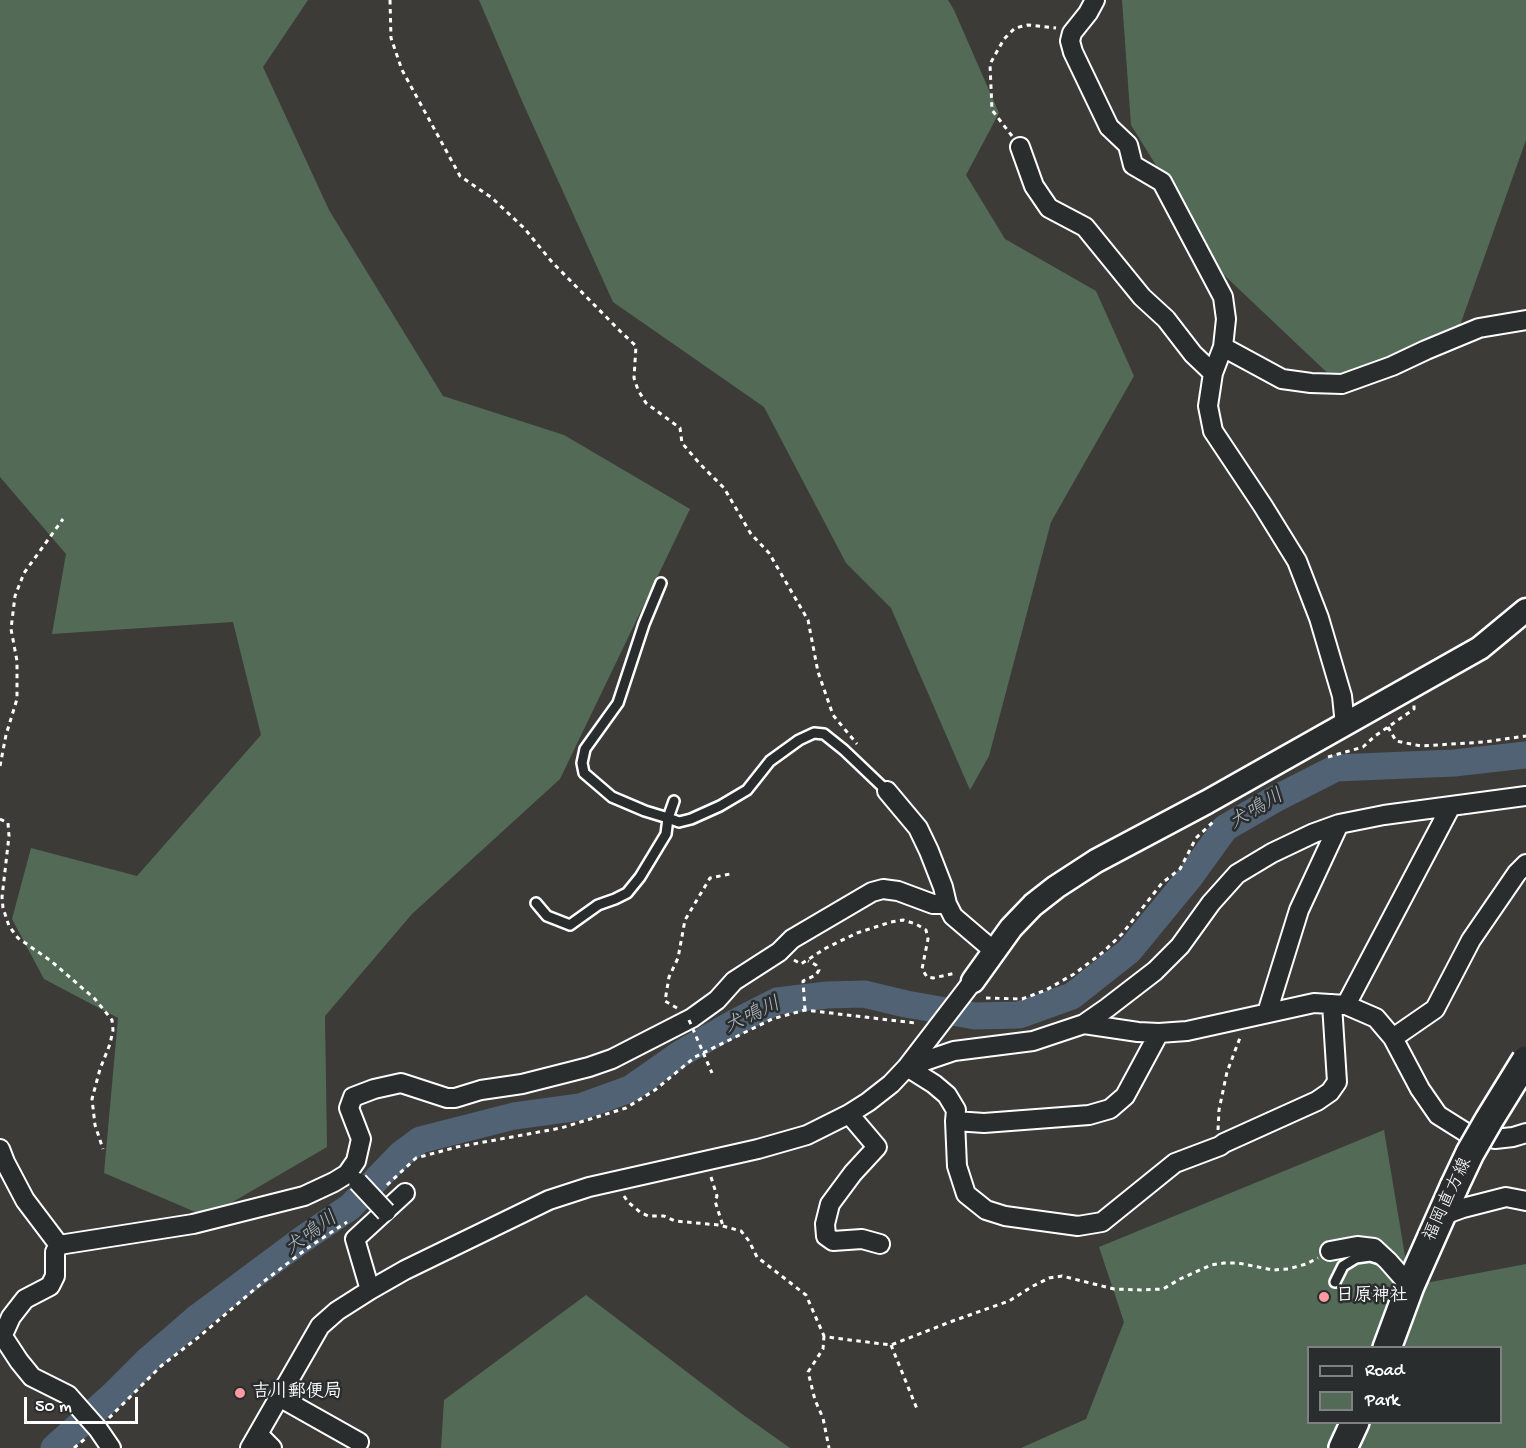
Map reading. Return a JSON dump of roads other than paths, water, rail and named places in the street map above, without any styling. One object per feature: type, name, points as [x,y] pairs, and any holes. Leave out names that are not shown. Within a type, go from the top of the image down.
[{"type":"main road","name":"福岡直方線","points":[[1387,1346],[1410,1286],[1454,1187],[1489,1120],[1526,1060]]},
{"type":"main road","points":[[1343,1448],[1354,1424]]},
{"type":"street","points":[[1095,0],[1072,33],[1070,40],[1073,52],[1109,127],[1128,145],[1133,165],[1162,182],[1223,297],[1226,319],[1223,347],[1213,373],[1208,406],[1213,431],[1297,561],[1319,618],[1342,696],[1345,725]]},
{"type":"street","points":[[1020,147],[1034,186],[1049,208],[1085,227],[1142,297],[1166,319],[1193,354],[1213,373]]},
{"type":"street","points":[[1223,347],[1282,379],[1342,384],[1392,366],[1479,328],[1526,320]]},
{"type":"street","points":[[272,1448],[254,1441],[320,1326],[337,1311],[405,1270],[549,1200],[589,1187],[758,1149],[807,1135],[849,1114],[891,1084],[907,1067],[932,1033],[980,990],[994,951],[1011,928],[1033,905],[1086,868],[1480,648],[1526,610]]},
{"type":"street","points":[[887,791],[918,828],[933,860],[953,916],[994,951]]},
{"type":"street","points":[[907,1067],[954,1050],[1033,1041],[1084,1024],[1155,971],[1180,946],[1211,903],[1237,874],[1272,853],[1314,833],[1339,824],[1384,815],[1526,796]]},
{"type":"street","points":[[907,1067],[947,1095],[956,1110],[957,1166],[966,1194],[986,1210],[1005,1216],[1078,1226],[1102,1222],[1175,1163],[1220,1146],[1317,1101],[1330,1092],[1337,1082],[1339,1005],[1451,806]]},
{"type":"street","points":[[1267,1013],[1299,910],[1339,824]]},
{"type":"street","points":[[1394,1038],[1435,1009],[1471,940],[1517,873],[1526,864]]},
{"type":"street","points":[[59,1245],[193,1224],[304,1196],[347,1174],[356,1161],[361,1139],[349,1108],[353,1098],[374,1089],[401,1083],[447,1098],[455,1098],[481,1090],[522,1084],[612,1059],[685,1015],[717,1000],[734,981],[780,952],[792,939],[872,892],[883,889],[898,891],[933,903],[947,904]]},
{"type":"street","points":[[1084,1024],[1159,1033],[1187,1031],[1314,1003],[1339,1005],[1376,1018],[1394,1038],[1420,1089],[1438,1115],[1465,1132],[1495,1139],[1526,1133]]},
{"type":"street","points":[[955,1121],[984,1123],[1089,1115],[1110,1109],[1125,1096],[1159,1033]]},
{"type":"street","points":[[849,1114],[877,1147],[853,1173],[830,1204],[825,1224],[826,1236],[833,1241],[862,1239],[880,1244]]},
{"type":"street","points":[[0,1149],[25,1200],[59,1245]]},
{"type":"street","points":[[357,1155],[361,1163],[358,1182]]},
{"type":"street","points":[[304,1196],[313,1200],[358,1182]]},
{"type":"street","points":[[358,1182],[386,1212]]},
{"type":"street","points":[[370,1290],[355,1239],[405,1193]]},
{"type":"street","points":[[1441,1216],[1506,1197],[1526,1201]]},
{"type":"street","points":[[59,1245],[55,1252],[56,1276],[50,1286],[25,1299],[1,1334],[32,1377],[68,1395],[98,1429],[111,1448]]},
{"type":"street","points":[[1330,1251],[1357,1246],[1374,1248],[1410,1286]]},
{"type":"street","points":[[279,1396],[359,1442]]},
{"type":"lane","points":[[662,583],[644,624],[618,703],[585,749],[582,763],[584,772],[612,797],[645,812],[679,822],[720,806],[747,790],[770,761],[799,740],[814,733],[824,734],[887,791]]},
{"type":"lane","points":[[536,903],[547,916],[570,925],[598,905],[627,893],[640,877],[666,834],[668,818],[674,801]]},
{"type":"lane","points":[[1335,1282],[1343,1266],[1356,1258],[1370,1256],[1388,1261]]},
{"type":"waterway","name":"犬鳴川","points":[[54,1448],[198,1317],[350,1207],[400,1155],[420,1140],[514,1116],[580,1107],[630,1089],[680,1054],[777,1001],[827,995],[864,994],[975,1016],[1019,1015],[1072,996],[1129,951],[1189,878],[1225,828],[1275,799],[1336,768],[1454,763],[1526,755]]},
{"type":"place","name":"日原神社","points":[[1324,1297]]},
{"type":"place","name":"吉川郵便局","points":[[240,1393]]}]
